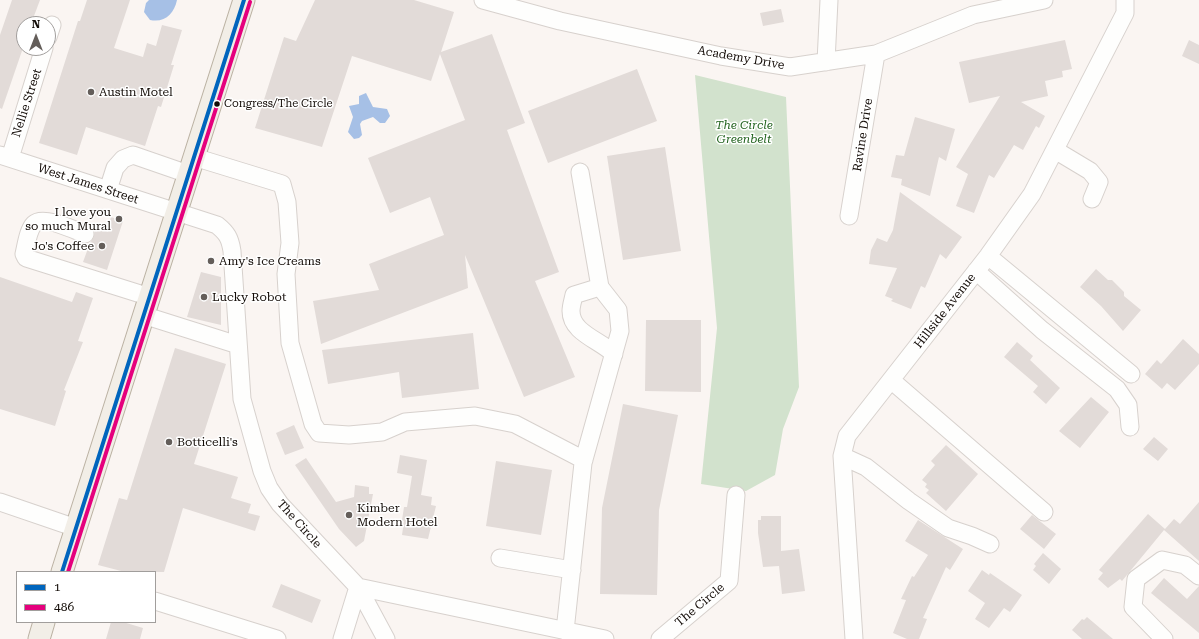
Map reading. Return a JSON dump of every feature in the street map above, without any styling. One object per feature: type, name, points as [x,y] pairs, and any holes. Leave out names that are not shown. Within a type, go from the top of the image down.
[{"type":"main road","points":[[63,571],[244,0]]},
{"type":"main road","points":[[39,639],[44,623]]},
{"type":"street","name":"Academy Drive","points":[[483,0],[560,21],[721,56],[790,67],[876,54],[972,7],[1044,0]]},
{"type":"street","points":[[826,62],[829,0]]},
{"type":"street","name":"Hillside Avenue","points":[[854,639],[842,456],[847,436],[988,256],[1032,194],[1126,13],[1125,0]]},
{"type":"street","name":"Ravine Drive","points":[[849,216],[876,54]]},
{"type":"street","name":"Nellie Street","points":[[5,156],[41,56]]},
{"type":"street","points":[[1055,150],[1090,171],[1099,182],[1092,199]]},
{"type":"street","points":[[108,190],[116,168],[123,159],[133,155],[191,165],[282,184],[287,202],[290,243],[286,274],[290,343],[311,417],[319,433],[349,435],[382,432],[405,422],[475,416],[515,424],[550,444],[584,460]]},
{"type":"street","name":"West James Street","points":[[5,156],[176,213]]},
{"type":"street","points":[[565,631],[584,460],[620,331],[618,310],[600,287],[580,172]]},
{"type":"street","name":"The Circle","points":[[176,213],[217,226],[225,232],[230,239],[242,399],[262,471],[269,488],[280,504],[358,587],[386,639]]},
{"type":"street","points":[[85,234],[46,220],[38,222],[33,225],[24,254],[26,258],[238,345]]},
{"type":"street","points":[[988,256],[1131,374]]},
{"type":"street","points":[[976,271],[1042,330],[1117,389],[1128,405],[1130,427]]},
{"type":"street","points":[[600,287],[574,295],[570,312],[578,330],[606,346],[614,354]]},
{"type":"street","points":[[891,380],[1044,512]]},
{"type":"street","points":[[842,456],[866,467],[909,501],[948,528],[990,544]]},
{"type":"street","name":"The Circle","points":[[660,639],[729,582],[736,495]]},
{"type":"street","points":[[0,502],[76,528]]},
{"type":"street","points":[[500,558],[572,570]]},
{"type":"street","points":[[1164,639],[1133,607],[1136,579],[1162,560],[1185,566],[1199,576]]},
{"type":"street","points":[[342,639],[358,587],[606,639]]},
{"type":"street","points":[[156,601],[277,639]]},
{"type":"green space","name":"The Circle Greenbelt","points":[[695,75],[786,97],[799,387],[783,429],[775,475],[746,491],[701,484],[717,328]]},
{"type":"water","points":[[149,0],[177,0],[174,9],[168,16],[164,19],[155,21],[150,20],[144,12],[146,3]]},
{"type":"water","points":[[366,93],[373,107],[387,109],[390,116],[385,123],[380,123],[373,117],[362,121],[360,124],[362,135],[359,138],[354,139],[348,132],[353,117],[349,106],[359,104],[359,96]]},
{"type":"building","points":[[12,0],[40,0],[34,16],[16,16],[16,56],[20,56],[2,109],[0,108],[0,35]]},
{"type":"building","points":[[87,0],[130,0],[114,48],[143,57],[147,43],[156,46],[162,25],[182,30],[171,65],[174,65],[161,107],[158,106],[145,146],[86,127],[77,155],[39,143],[78,21],[80,21]]},
{"type":"building","points":[[315,0],[414,0],[454,12],[441,52],[492,34],[525,123],[507,130],[559,272],[535,281],[575,377],[524,397],[465,255],[468,288],[321,344],[313,301],[379,290],[369,264],[444,235],[430,197],[390,213],[368,158],[465,120],[440,54],[431,81],[352,56],[322,147],[255,128],[284,37],[296,41]]},
{"type":"building","points":[[781,9],[784,22],[763,26],[760,13]]},
{"type":"building","points":[[1065,40],[1072,69],[1062,71],[1063,77],[1045,81],[1048,96],[1021,102],[1045,116],[1039,128],[1036,126],[1023,150],[1014,145],[994,178],[989,175],[974,213],[956,206],[968,174],[956,167],[1000,96],[969,103],[959,62]]},
{"type":"building","points":[[1189,40],[1199,45],[1199,64],[1182,56]]},
{"type":"building","points":[[637,69],[657,121],[548,163],[528,111]]},
{"type":"building","points":[[915,117],[955,129],[946,161],[939,157],[930,196],[901,185],[902,179],[891,177],[896,155],[904,156]]},
{"type":"building","points":[[665,147],[681,251],[623,260],[607,156]]},
{"type":"building","points":[[900,192],[962,237],[946,259],[940,254],[925,288],[921,286],[911,309],[891,301],[893,299],[885,296],[897,268],[869,264],[871,250],[877,238],[887,242],[893,230]]},
{"type":"building","name":"Jo's Coffee","points":[[111,217],[123,221],[107,270],[83,262],[90,243],[94,237],[95,226],[107,230]]},
{"type":"building","points":[[1096,269],[1108,280],[1112,280],[1124,292],[1124,296],[1141,310],[1123,331],[1101,306],[1080,287]]},
{"type":"building","points":[[201,272],[221,277],[221,325],[187,317]]},
{"type":"building","points":[[0,277],[72,302],[76,292],[93,298],[78,341],[83,342],[64,390],[66,391],[55,426],[0,409]]},
{"type":"building","points":[[646,320],[701,320],[701,392],[645,391]]},
{"type":"building","points":[[473,333],[479,389],[402,398],[399,372],[328,384],[322,350]]},
{"type":"building","points":[[1183,339],[1199,354],[1199,364],[1175,390],[1167,383],[1162,389],[1145,374],[1157,360],[1161,364]]},
{"type":"building","points":[[1017,342],[1033,356],[1030,360],[1060,388],[1046,404],[1033,392],[1038,386],[1004,357]]},
{"type":"building","points":[[175,348],[226,364],[194,464],[238,477],[231,498],[251,504],[248,513],[260,516],[255,531],[183,508],[164,572],[121,571],[98,565],[119,498],[127,500]]},
{"type":"building","points":[[1091,397],[1109,412],[1080,448],[1059,431]]},
{"type":"building","points":[[623,404],[678,415],[659,510],[657,595],[600,594],[602,508]]},
{"type":"building","points":[[294,425],[304,448],[285,455],[276,433]]},
{"type":"building","points":[[1154,437],[1168,449],[1158,461],[1143,449]]},
{"type":"building","points":[[946,445],[978,474],[946,511],[926,493],[929,490],[925,487],[927,484],[922,480],[935,465],[931,461]]},
{"type":"building","points":[[400,455],[427,460],[421,495],[432,497],[431,505],[436,506],[428,539],[402,535],[404,507],[407,507],[412,476],[397,473]]},
{"type":"building","name":"Kimber Modern Hotel","points":[[306,458],[336,502],[354,497],[355,485],[369,487],[369,494],[373,494],[364,541],[356,547],[339,529],[295,465]]},
{"type":"building","points":[[496,461],[552,470],[541,535],[486,526]]},
{"type":"building","points":[[1199,502],[1199,561],[1164,530],[1122,581],[1120,579],[1108,588],[1098,579],[1103,573],[1099,570],[1148,514],[1165,529],[1174,519],[1180,524]]},
{"type":"building","points":[[1032,515],[1056,534],[1044,549],[1020,529]]},
{"type":"building","points":[[761,516],[781,516],[781,551],[799,549],[805,591],[782,594],[779,566],[763,567],[758,533],[758,520],[761,520]]},
{"type":"building","points":[[918,520],[963,549],[950,570],[946,567],[923,618],[927,619],[919,639],[907,639],[893,633],[906,600],[901,599],[912,576],[914,577],[928,555],[905,541]]},
{"type":"building","points":[[1043,553],[1061,569],[1049,584],[1033,570],[1036,566],[1034,564]]},
{"type":"building","points":[[982,570],[989,575],[990,573],[1022,595],[1010,612],[1004,608],[989,628],[975,619],[985,603],[968,591]]},
{"type":"building","points":[[1164,578],[1187,599],[1199,586],[1199,633],[1151,593]]},
{"type":"building","points":[[281,584],[321,600],[312,623],[272,607]]},
{"type":"building","points":[[1087,617],[1113,639],[1082,639],[1072,630],[1082,619],[1084,620]]},
{"type":"building","points":[[111,623],[126,623],[143,628],[140,639],[106,639]]},
{"type":"transit line","name":"1","points":[[62,571],[244,0]]},
{"type":"transit line","name":"486","points":[[68,571],[250,2]]},
{"type":"place","name":"Austin Motel","points":[[91,92]]},
{"type":"place","name":"Congress/The Circle","points":[[217,104]]},
{"type":"place","name":"I love you so much Mural","points":[[119,219]]},
{"type":"place","name":"Jo's Coffee","points":[[102,246]]},
{"type":"place","name":"Amy's Ice Creams","points":[[211,261]]},
{"type":"place","name":"Lucky Robot","points":[[204,297]]},
{"type":"place","name":"Botticelli's","points":[[169,442]]},
{"type":"place","name":"Kimber Modern Hotel","points":[[349,515]]}]
